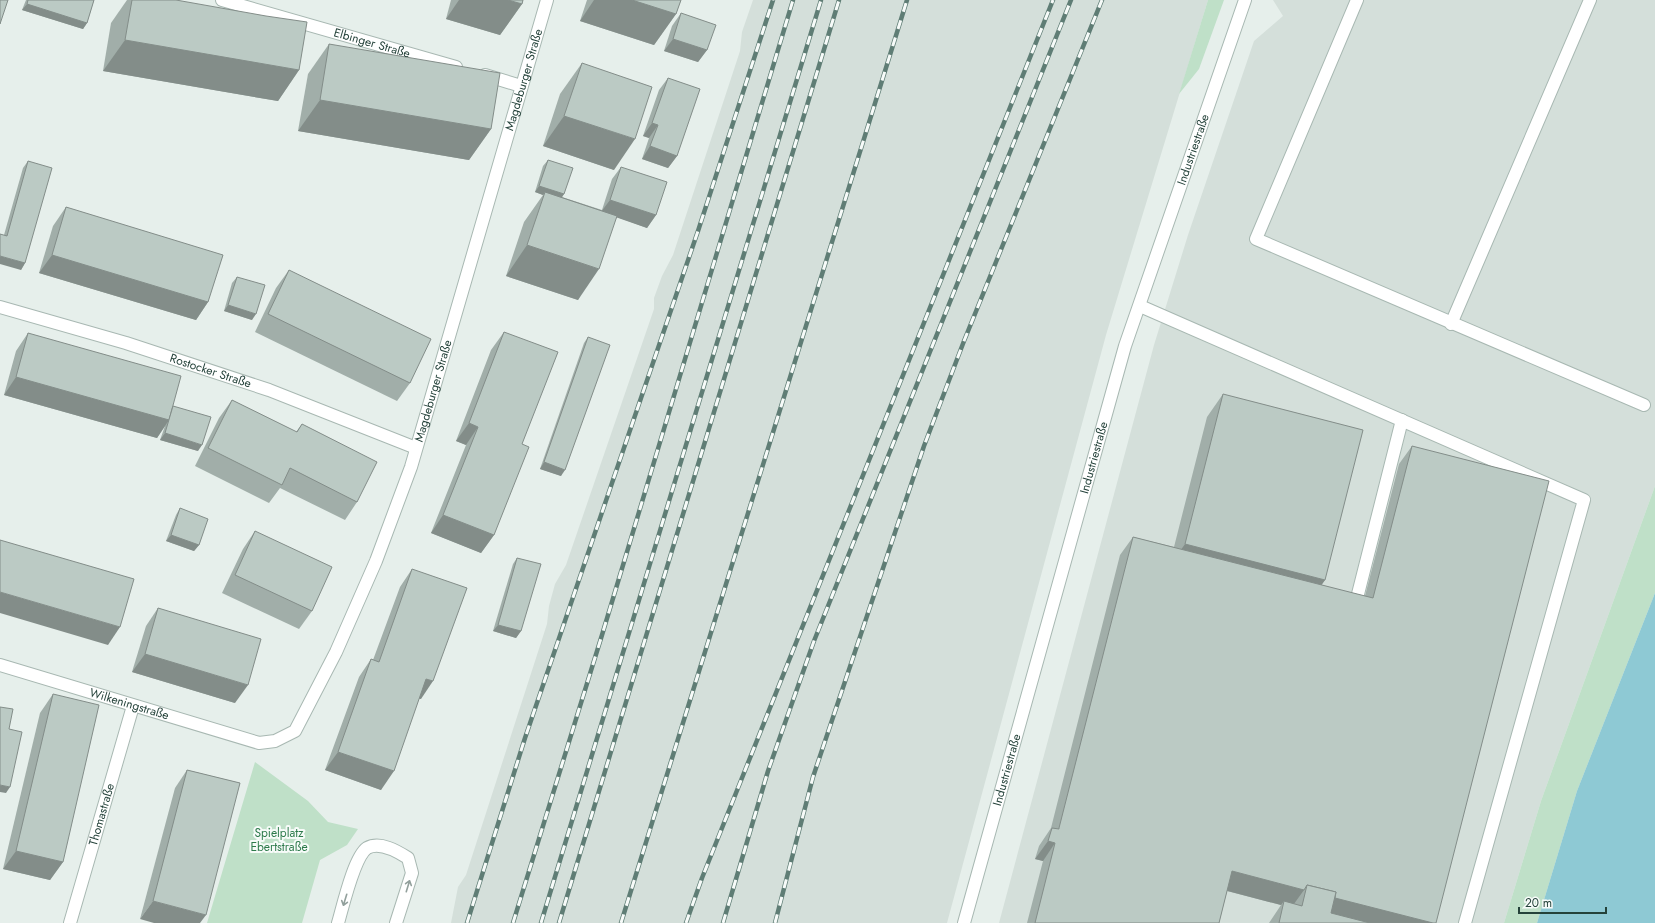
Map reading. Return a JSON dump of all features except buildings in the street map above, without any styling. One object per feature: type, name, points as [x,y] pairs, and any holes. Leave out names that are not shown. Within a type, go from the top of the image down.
[{"type":"street","name":"Elbinger Straße","points":[[222,0],[521,86]]},
{"type":"street","name":"Magdeburger Straße","points":[[259,743],[275,741],[295,731],[336,652],[376,561],[411,467],[547,0]]},
{"type":"street","name":"Industriestraße","points":[[964,923],[1125,346],[1245,0]]},
{"type":"street","points":[[1357,0],[1256,240],[1644,405]]},
{"type":"street","points":[[1451,324],[1590,0]]},
{"type":"street","points":[[1140,306],[1584,500],[1465,923]]},
{"type":"street","name":"Rostocker Straße","points":[[0,307],[126,344],[269,390],[416,448]]},
{"type":"street","points":[[1357,598],[1402,420]]},
{"type":"street","name":"Wilkeningstraße","points":[[0,666],[259,743]]},
{"type":"street","name":"Thomastraße","points":[[70,923],[132,706]]},
{"type":"street","points":[[338,923],[357,859],[368,848],[380,846],[397,851],[408,858],[412,873],[396,923]]},
{"type":"shaded area","points":[[753,0],[1208,0],[1106,335],[947,923],[451,923],[458,887],[466,875],[547,624],[549,606],[555,584],[566,565],[654,309],[654,298],[662,276],[673,255],[740,51],[742,32]]},
{"type":"shaded area","points":[[1273,0],[1655,0],[1655,486],[1541,801],[1504,923],[999,923],[1154,345],[1188,235],[1254,41],[1283,16]]},
{"type":"green space","points":[[1208,0],[1224,0],[1199,69],[1179,94]]},
{"type":"green space","points":[[1655,486],[1655,593],[1577,791],[1537,923],[1504,923],[1541,801]]},
{"type":"green space","name":"Spielplatz Ebertstraße","points":[[255,762],[308,801],[328,822],[358,829],[347,845],[320,860],[302,923],[207,923]]},
{"type":"water","points":[[1655,593],[1655,923],[1537,923],[1577,791]]},
{"type":"railway","points":[[467,923],[525,738],[698,231],[773,0]]},
{"type":"railway","points":[[513,923],[602,635],[793,0]]},
{"type":"railway","points":[[541,923],[821,0]]},
{"type":"railway","points":[[559,923],[839,0]]},
{"type":"railway","points":[[621,923],[907,0]]},
{"type":"railway","points":[[686,923],[702,878],[1053,0]]},
{"type":"railway","points":[[723,923],[768,771],[814,641],[1071,0]]},
{"type":"railway","points":[[775,923],[813,777],[924,446],[964,341],[1102,0]]}]
